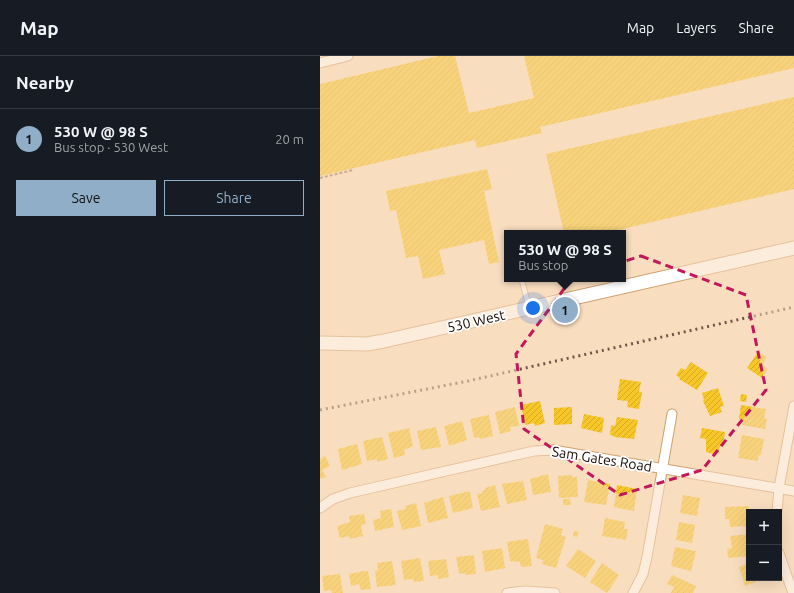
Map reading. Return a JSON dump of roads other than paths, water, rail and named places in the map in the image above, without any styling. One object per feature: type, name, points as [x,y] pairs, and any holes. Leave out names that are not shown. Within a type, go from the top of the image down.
[{"type":"street","points":[[320,63],[348,56]]},
{"type":"street","name":"530 West","points":[[320,343],[367,344],[384,341],[794,248]]},
{"type":"street","points":[[777,509],[779,488],[794,406]]},
{"type":"street","points":[[633,593],[643,574],[647,557],[672,414]]},
{"type":"street","name":"Sam Gates Road","points":[[320,508],[333,499],[350,493],[534,451],[553,450],[794,491]]},
{"type":"street","points":[[782,563],[793,593]]},
{"type":"street","points":[[507,593],[525,591],[555,593]]},
{"type":"lane","points":[[522,282],[529,309]]},
{"type":"railway","points":[[320,410],[468,381],[794,307]]},
{"type":"place","name":"530 W @ 98 S","points":[[565,310]]}]
